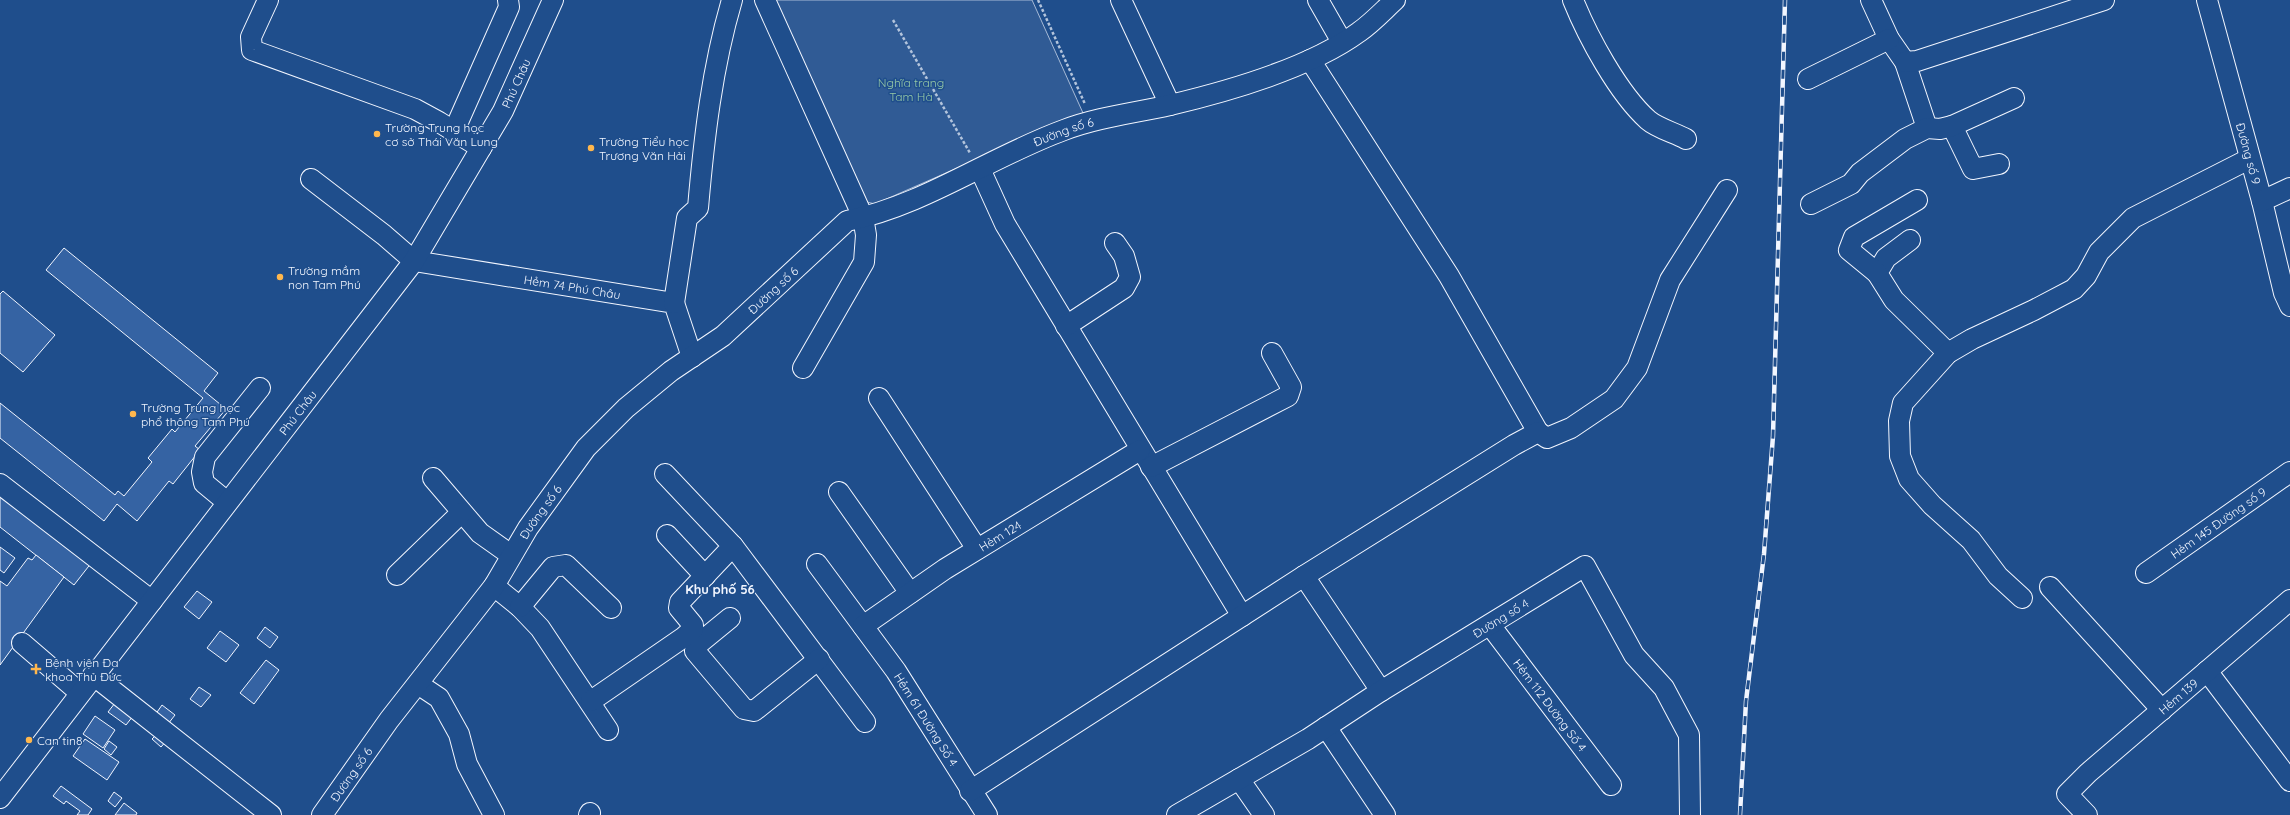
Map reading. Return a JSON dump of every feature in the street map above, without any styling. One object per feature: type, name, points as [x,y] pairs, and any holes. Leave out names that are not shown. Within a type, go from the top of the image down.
[{"type":"street","points":[[268,0],[251,37],[252,50],[415,109],[481,148]]},
{"type":"street","points":[[454,131],[509,7],[508,0]]},
{"type":"street","name":"Phú Châu","points":[[0,798],[79,692],[152,601],[414,261],[503,110],[553,0]]},
{"type":"street","points":[[692,357],[674,303],[687,218],[698,208],[704,130],[721,37],[732,0]]},
{"type":"street","points":[[765,0],[863,218],[866,235],[864,262],[803,368]]},
{"type":"street","points":[[1121,0],[1170,105]]},
{"type":"street","points":[[1318,0],[1342,42]]},
{"type":"street","name":"Đường số 6","points":[[322,815],[418,684],[494,586],[528,528],[586,448],[626,408],[671,371],[723,336],[847,221],[863,218],[916,199],[1033,142],[1066,129],[1170,105],[1310,60],[1359,32],[1395,0]]},
{"type":"street","points":[[1573,0],[1582,23],[1625,92],[1648,121],[1686,139]]},
{"type":"street","points":[[1871,0],[1889,39],[1905,62],[1927,128]]},
{"type":"street","name":"Đường số 9","points":[[2207,0],[2249,159],[2262,201],[2284,293],[2290,306]]},
{"type":"street","points":[[1905,62],[1916,61],[2091,1]]},
{"type":"street","points":[[1808,79],[1889,39]]},
{"type":"street","points":[[1310,60],[1449,276],[1538,432],[1547,438],[1571,428],[1614,399],[1637,368],[1670,280],[1727,190]]},
{"type":"street","points":[[1811,204],[1852,184],[1860,173],[1905,139],[1927,128],[1940,129],[1952,126],[2014,98]]},
{"type":"street","points":[[1952,126],[1973,169],[1999,164]]},
{"type":"street","points":[[2022,598],[1998,576],[1971,540],[1932,505],[1909,479],[1900,456],[1899,421],[1903,402],[1948,353],[1972,339],[2034,310],[2074,289],[2086,276],[2099,252],[2133,218],[2249,159]]},
{"type":"street","points":[[980,169],[1006,224],[1140,450],[1242,616]]},
{"type":"street","points":[[311,179],[384,235],[414,261]]},
{"type":"street","points":[[2262,201],[2290,188]]},
{"type":"street","points":[[1916,200],[1854,237],[1849,250],[1876,273],[1894,300],[1948,353]]},
{"type":"street","points":[[1876,273],[1886,258],[1910,240]]},
{"type":"street","points":[[1066,326],[1124,288],[1130,277],[1124,256],[1116,243]]},
{"type":"street","name":"Hẻm 74 Phú Châu","points":[[414,261],[674,303]]},
{"type":"street","points":[[1151,467],[1288,396],[1292,387],[1272,353]]},
{"type":"street","points":[[227,502],[204,483],[202,472],[205,457],[260,388]]},
{"type":"street","points":[[879,398],[977,549]]},
{"type":"street","points":[[970,791],[1304,576],[1538,432]]},
{"type":"street","name":"Hẻm 124","points":[[863,626],[977,549],[1140,450]]},
{"type":"street","name":"Hẻm 145 Đường số 9","points":[[2146,573],[2290,472]]},
{"type":"street","points":[[665,474],[733,546],[866,722]]},
{"type":"street","points":[[432,478],[480,533],[511,556]]},
{"type":"street","points":[[0,484],[152,601]]},
{"type":"street","points":[[839,492],[910,593]]},
{"type":"street","points":[[397,575],[461,513]]},
{"type":"street","points":[[667,535],[705,576]]},
{"type":"street","points":[[591,702],[684,637],[693,629],[679,605],[733,546]]},
{"type":"street","name":"Hẻm 61 Đường Số 4","points":[[817,564],[896,671],[970,791],[987,815]]},
{"type":"street","points":[[520,607],[553,567],[566,565],[611,608]]},
{"type":"street","name":"Đường số 4","points":[[1177,815],[1326,727],[1381,691],[1585,566],[1634,656],[1664,688],[1689,735],[1690,815]]},
{"type":"street","points":[[1304,576],[1381,691]]},
{"type":"street","points":[[494,586],[520,607],[540,628],[591,702],[608,730]]},
{"type":"street","points":[[2050,587],[2162,710]]},
{"type":"street","name":"Hẻm 139","points":[[2087,815],[2067,794],[2088,773],[2290,600]]},
{"type":"street","points":[[730,618],[697,645],[695,651],[744,709],[754,710],[818,659]]},
{"type":"street","name":"Hẻm 112 Đường Số 4","points":[[1490,625],[1611,784]]},
{"type":"street","points":[[22,643],[79,692]]},
{"type":"street","points":[[2207,671],[2290,781]]},
{"type":"street","points":[[93,675],[271,815]]},
{"type":"street","points":[[418,684],[439,698],[459,734],[467,764],[494,815]]},
{"type":"street","points":[[1326,727],[1385,815]]},
{"type":"street","points":[[1239,779],[1264,815]]},
{"type":"path","points":[[1038,0],[1093,122]]},
{"type":"path","points":[[892,20],[980,169]]},
{"type":"shaded area","name":"Nghĩa trang Tam Hà","points":[[771,0],[1032,0],[1083,113],[875,204],[863,201]]},
{"type":"building","points":[[64,248],[218,373],[204,391],[226,409],[195,446],[200,450],[173,484],[169,481],[137,521],[117,504],[104,521],[0,438],[0,403],[115,495],[118,491],[124,496],[152,462],[148,458],[172,429],[175,432],[203,398],[46,270]]},
{"type":"building","points":[[3,291],[55,335],[23,372],[0,353],[0,294]]},
{"type":"building","points":[[0,491],[92,562],[74,585],[0,527]]},
{"type":"building","points":[[0,547],[15,558],[4,573],[0,570]]},
{"type":"building","points":[[36,555],[64,577],[0,665],[0,581],[7,586],[28,558],[32,560]]},
{"type":"building","points":[[197,591],[212,602],[199,619],[184,607]]},
{"type":"building","points":[[265,627],[278,637],[270,648],[257,638]]},
{"type":"building","points":[[220,631],[239,645],[226,662],[207,648]]},
{"type":"building","points":[[266,660],[279,670],[254,704],[240,693]]},
{"type":"building","points":[[199,687],[211,695],[201,707],[190,699]]},
{"type":"building","points":[[115,703],[133,716],[126,725],[108,712]]},
{"type":"building","points":[[162,705],[175,715],[168,724],[155,715]]},
{"type":"building","points":[[95,716],[115,730],[103,748],[83,734]]},
{"type":"building","points":[[158,733],[167,740],[161,747],[152,739]]},
{"type":"building","points":[[85,739],[119,762],[107,780],[73,756]]},
{"type":"building","points":[[109,741],[117,747],[111,755],[104,749]]},
{"type":"building","points":[[61,786],[92,809],[88,815],[77,815],[80,811],[66,801],[64,804],[53,796]]},
{"type":"building","points":[[114,792],[122,798],[115,807],[108,801]]},
{"type":"building","points":[[124,803],[137,813],[136,815],[115,815]]},
{"type":"railway","points":[[1740,815],[1746,701],[1764,554],[1773,436],[1785,0]]},
{"type":"place","name":"Trường Trung học cơ sở Thái Văn Lung","points":[[377,134]]},
{"type":"place","name":"Trường Tiểu học Trương Văn Hải","points":[[591,148]]},
{"type":"place","name":"Trường mầm non Tam Phú","points":[[280,277]]},
{"type":"place","name":"Trường Trung học phổ thông Tam Phú","points":[[133,414]]},
{"type":"place","name":"Bệnh viện Đa khoa Thủ Đức","points":[[36,669]]},
{"type":"place","name":"Can tin8","points":[[29,740]]},
{"type":"district","name":"Khu phố 56","points":[[720,589]]}]
